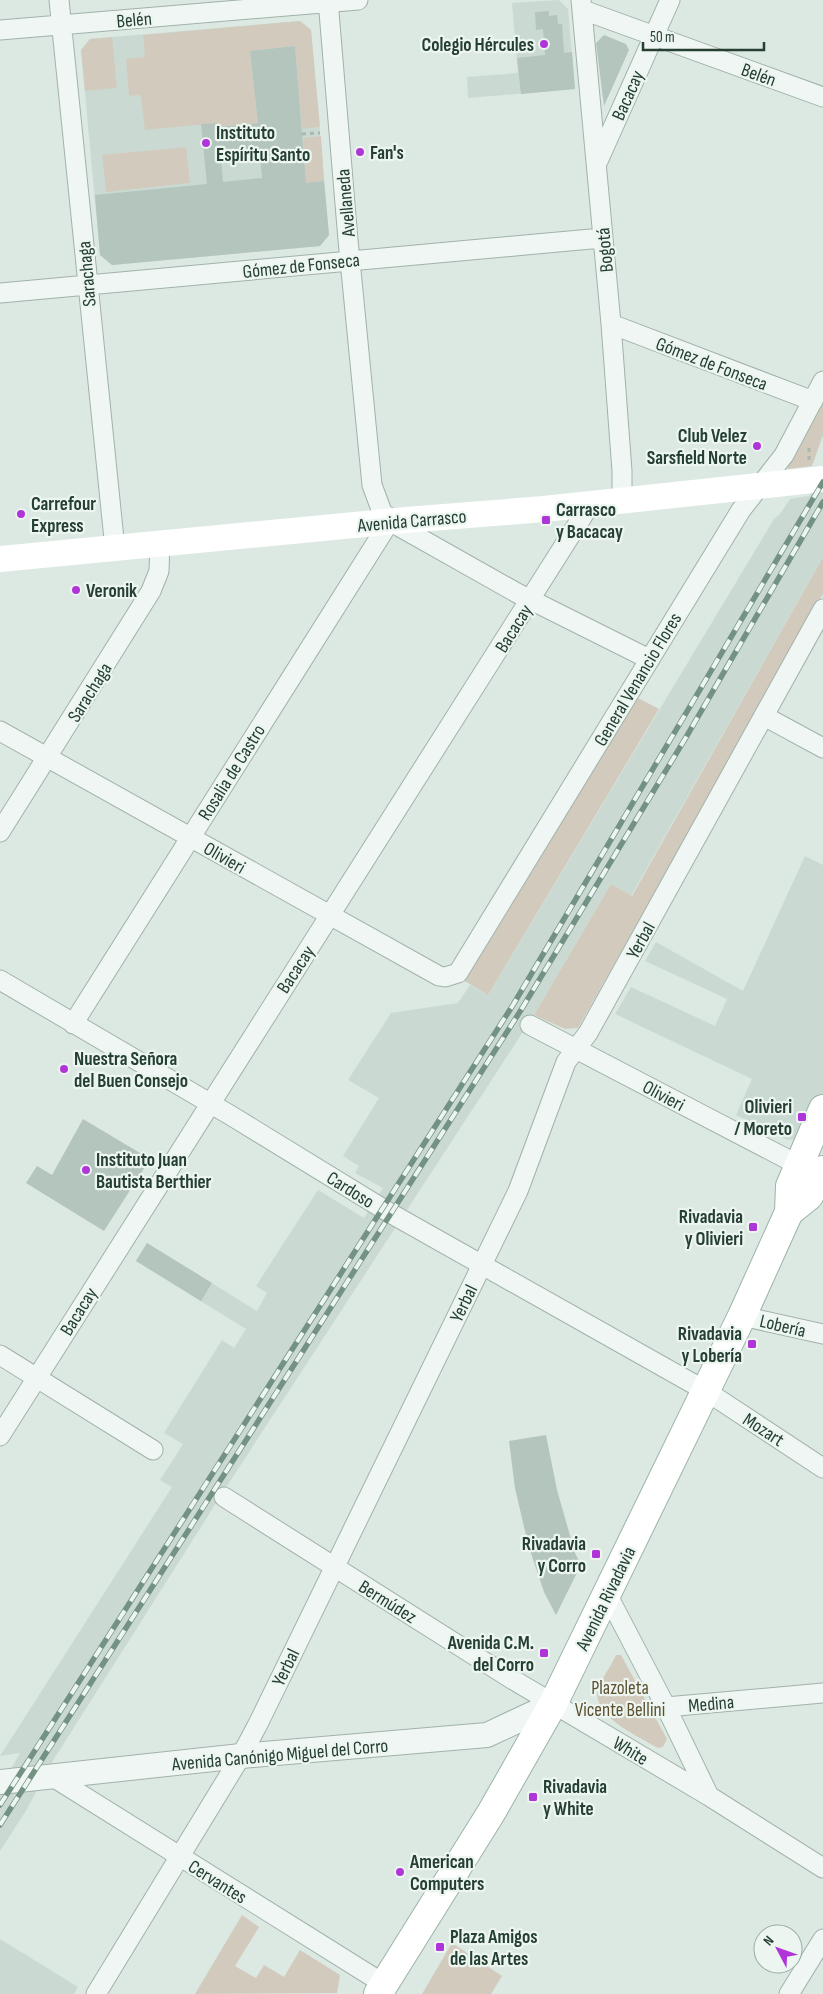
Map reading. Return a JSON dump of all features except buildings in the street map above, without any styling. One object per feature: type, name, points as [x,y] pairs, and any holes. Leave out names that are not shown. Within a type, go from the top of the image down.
[{"type":"main road","name":"Avenida Carrasco","points":[[0,559],[160,545],[390,521],[544,509],[823,479]]},
{"type":"main road","name":"Avenida Rivadavia","points":[[381,1989],[491,1813],[553,1704],[742,1316],[789,1212],[809,1196],[816,1172],[823,1110]]},
{"type":"street","name":"Sarachaga","points":[[60,0],[87,286],[115,548]]},
{"type":"street","name":"Belén","points":[[0,30],[328,1],[358,0]]},
{"type":"street","name":"Bacacay","points":[[597,162],[670,0]]},
{"type":"street","name":"Avellaneda","points":[[328,1],[350,260],[372,485],[382,512],[390,521]]},
{"type":"street","name":"Belén","points":[[582,5],[654,36],[823,97]]},
{"type":"street","name":"Bogotá","points":[[582,5],[611,324],[622,471],[622,500]]},
{"type":"street","name":"Gómez de Fonseca","points":[[0,293],[602,238]]},
{"type":"street","name":"Gómez de Fonseca","points":[[611,324],[813,401]]},
{"type":"street","name":"General Venancio Flores","points":[[451,976],[458,973],[468,958],[741,510],[784,455],[823,381]]},
{"type":"street","name":"Bacacay","points":[[0,1436],[209,1103],[591,503]]},
{"type":"street","points":[[390,521],[531,600],[649,659]]},
{"type":"street","name":"Rosalia de Castro","points":[[73,1024],[390,521]]},
{"type":"street","name":"Sarachaga","points":[[0,832],[151,591],[159,571],[160,545]]},
{"type":"street","name":"Yerbal","points":[[96,1994],[241,1756],[518,1192],[566,1062],[588,1033],[823,609]]},
{"type":"street","points":[[764,716],[823,748]]},
{"type":"street","name":"Olivieri","points":[[0,731],[439,976],[451,976]]},
{"type":"street","name":"Cardoso","points":[[0,980],[209,1103],[390,1213],[706,1390]]},
{"type":"street","name":"Olivieri","points":[[530,1025],[816,1172]]},
{"type":"street","name":"Lobería","points":[[742,1316],[823,1334]]},
{"type":"street","points":[[0,1354],[153,1450]]},
{"type":"street","name":"Mozart","points":[[706,1390],[823,1468]]},
{"type":"street","name":"Bermúdez","points":[[224,1497],[553,1704]]},
{"type":"street","name":"Medina","points":[[607,1594],[666,1707],[823,1693]]},
{"type":"street","name":"Avenida Canónigo Miguel del Corro","points":[[0,1782],[241,1756],[486,1736],[553,1704]]},
{"type":"street","name":"White","points":[[553,1704],[709,1796],[823,1868]]},
{"type":"street","points":[[666,1707],[709,1796]]},
{"type":"street","name":"Cervantes","points":[[53,1777],[179,1856],[381,1989]]},
{"type":"street","points":[[789,1994],[823,1939]]},
{"type":"path","points":[[302,134],[320,133]]},
{"type":"shaded area","name":"Colegio Hércules","points":[[559,0],[568,9],[575,89],[468,98],[467,77],[518,73],[512,3]]},
{"type":"shaded area","name":"Instituto Espíritu Santo","points":[[300,21],[311,30],[329,235],[320,246],[112,265],[100,255],[81,50],[90,39]]},
{"type":"shaded area","points":[[823,472],[823,557],[631,896],[611,884],[534,1015],[227,1486],[54,1759],[27,1809],[0,1851],[0,1788],[20,1753],[0,1756],[172,1487],[160,1480],[183,1444],[164,1433],[222,1340],[234,1348],[246,1329],[136,1261],[147,1243],[257,1311],[267,1293],[256,1286],[318,1190],[364,1218],[383,1188],[355,1173],[359,1166],[343,1156],[379,1098],[348,1080],[391,1013],[458,1003],[470,985],[488,995],[774,519],[780,514],[790,499],[809,496]]},
{"type":"shaded area","points":[[805,856],[823,865],[823,1098],[797,1139],[787,1140],[736,1115],[752,1079],[615,1014],[631,987],[715,1026],[727,999],[645,961],[656,942],[743,991]]},
{"type":"shaded area","points":[[0,1939],[78,1987],[74,1994],[0,1994]]},
{"type":"green space","points":[[300,21],[311,30],[320,127],[302,129],[295,46],[250,51],[258,123],[217,127],[216,123],[145,130],[141,97],[139,95],[129,96],[126,59],[145,57],[143,35]]},
{"type":"green space","points":[[112,37],[117,88],[85,91],[81,50],[90,39]]},
{"type":"green space","points":[[321,136],[324,181],[306,183],[303,138]]},
{"type":"green space","points":[[186,147],[190,183],[106,192],[102,155]]},
{"type":"green space","points":[[823,395],[823,435],[812,466],[788,469],[787,463]]},
{"type":"green space","points":[[823,557],[823,594],[578,1028],[565,1029],[534,1015],[611,884],[632,896]]},
{"type":"green space","points":[[636,697],[659,709],[488,995],[463,980]]},
{"type":"green space","name":"Plazoleta Vicente Bellini","points":[[616,1655],[621,1655],[667,1739],[663,1747],[658,1748],[629,1732],[609,1717],[602,1708],[598,1699],[598,1689]]},
{"type":"green space","points":[[242,1915],[259,1927],[235,1966],[256,1978],[264,1965],[284,1977],[300,1950],[340,1975],[337,1993],[195,1994]]},
{"type":"green space","points":[[452,1943],[502,1976],[491,1994],[422,1994]]},
{"type":"railway","points":[[0,1805],[513,1005],[823,482]]},
{"type":"railway","points":[[0,1825],[521,1010],[685,739],[823,502]]},
{"type":"place","name":"Colegio Hércules","points":[[544,44]]},
{"type":"place","name":"Instituto Espíritu Santo","points":[[206,143]]},
{"type":"place","name":"Fan's","points":[[360,152]]},
{"type":"place","name":"Club Velez Sarsfield Norte","points":[[757,446]]},
{"type":"place","name":"Carrefour Express","points":[[21,514]]},
{"type":"place","name":"Carrasco y Bacacay","points":[[546,520]]},
{"type":"place","name":"Veronik","points":[[76,590]]},
{"type":"place","name":"Nuestra Señora del Buen Consejo","points":[[64,1069]]},
{"type":"place","name":"Olivieri / Moreto","points":[[802,1117]]},
{"type":"place","name":"Instituto Juan Bautista Berthier","points":[[86,1170]]},
{"type":"place","name":"Rivadavia y Olivieri","points":[[753,1227]]},
{"type":"place","name":"Rivadavia y Lobería","points":[[752,1344]]},
{"type":"place","name":"Rivadavia y Corro","points":[[596,1554]]},
{"type":"place","name":"Avenida C.M. del Corro","points":[[544,1653]]},
{"type":"place","name":"Rivadavia y White","points":[[533,1797]]},
{"type":"place","name":"American Computers","points":[[400,1872]]},
{"type":"place","name":"Plaza Amigos de las Artes","points":[[440,1947]]}]
